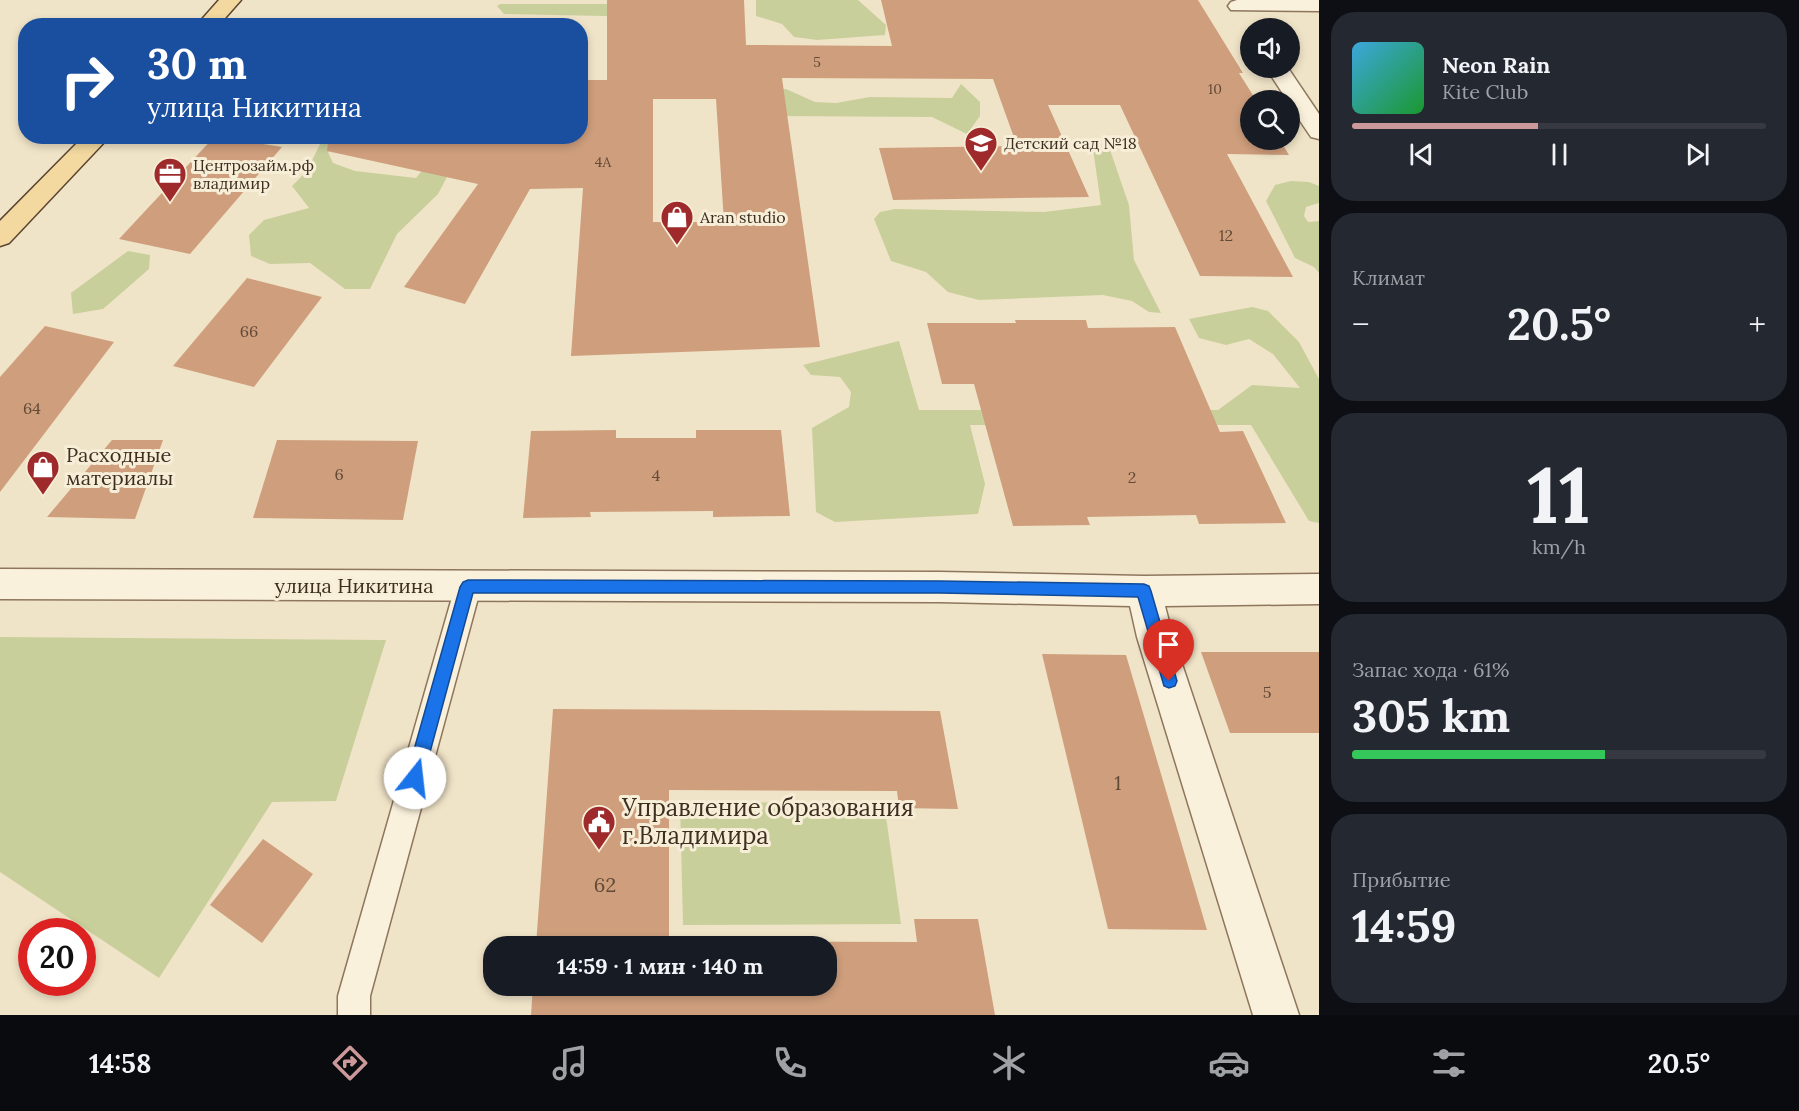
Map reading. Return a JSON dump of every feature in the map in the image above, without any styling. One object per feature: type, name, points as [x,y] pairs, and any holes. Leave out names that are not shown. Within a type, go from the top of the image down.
[{"type":"main road","points":[[214,18],[231,0]]},
{"type":"main road","points":[[0,237],[90,144]]},
{"type":"street","points":[[1237,3],[1319,5]]},
{"type":"street","points":[[1237,3],[1246,18]]},
{"type":"street","points":[[1284,78],[1319,132]]},
{"type":"street","name":"улица Никитина","points":[[0,584],[940,587],[1144,591],[1319,589]]},
{"type":"street","points":[[1144,591],[1155,637],[1276,1015]]},
{"type":"lane","points":[[354,1015],[354,996],[468,587]]},
{"type":"green space","points":[[756,0],[858,0],[886,25],[885,35],[817,40],[794,37],[782,24],[756,16]]},
{"type":"green space","points":[[500,4],[650,4],[652,17],[504,14],[497,6]]},
{"type":"green space","points":[[961,84],[980,102],[980,116],[967,134],[932,117],[772,116],[770,90],[786,89],[815,102],[836,103],[870,97],[952,98]]},
{"type":"green space","points":[[320,144],[337,144],[328,152],[333,163],[355,171],[416,178],[443,144],[464,144],[438,194],[397,234],[370,289],[345,289],[310,263],[270,264],[251,256],[249,235],[264,220],[309,208],[292,186],[307,171]]},
{"type":"green space","points":[[1108,144],[1129,205],[1134,260],[1161,313],[1149,312],[1132,301],[1103,295],[979,300],[948,292],[926,272],[891,261],[874,219],[880,212],[895,209],[1044,212],[1101,205],[1093,149]]},
{"type":"green space","points":[[1291,181],[1309,182],[1319,186],[1319,203],[1306,207],[1304,216],[1308,222],[1319,221],[1319,273],[1314,267],[1295,258],[1266,201],[1275,185]]},
{"type":"green space","points":[[128,251],[150,255],[149,269],[103,309],[73,314],[71,293]]},
{"type":"green space","points":[[1252,307],[1268,311],[1299,342],[1319,379],[1319,523],[1309,521],[1251,425],[970,425],[985,484],[978,514],[835,522],[816,512],[812,428],[849,407],[851,392],[840,377],[811,375],[803,365],[899,341],[919,410],[1218,410],[1252,385],[1300,388],[1273,354],[1249,339],[1226,345],[1199,338],[1189,319]]},
{"type":"green space","points":[[0,637],[386,640],[336,801],[272,802],[159,978],[96,936],[96,918],[69,918],[0,872]]},
{"type":"green space","points":[[884,802],[901,924],[683,925],[680,803]]},
{"type":"building","points":[[607,0],[744,0],[746,45],[892,46],[881,0],[1198,0],[1240,68],[1240,78],[1250,90],[1240,90],[1240,150],[1286,150],[1289,155],[1227,154],[1293,277],[1200,276],[1120,105],[1048,105],[1089,197],[893,200],[879,148],[1017,146],[993,79],[782,78],[820,347],[571,356],[583,188],[530,189],[465,304],[404,287],[478,184],[327,151],[328,144],[588,144],[588,80],[607,80]],"holes":[[[653,99],[716,99],[724,222],[653,222]]]},
{"type":"building","points":[[208,144],[264,144],[282,147],[190,254],[119,239]]},
{"type":"building","points":[[247,278],[322,297],[254,387],[173,366]]},
{"type":"building","points":[[1015,320],[1086,320],[1088,328],[1175,327],[1220,432],[1243,431],[1286,523],[1199,524],[1196,515],[1087,517],[1090,525],[1013,526],[974,384],[942,384],[927,323],[1016,323]]},
{"type":"building","points":[[45,326],[114,342],[0,492],[0,377]]},
{"type":"building","points":[[616,430],[616,438],[696,438],[696,430],[781,430],[790,516],[713,517],[713,511],[590,512],[591,517],[523,518],[531,431]]},
{"type":"building","points":[[112,440],[163,440],[135,519],[47,517]]},
{"type":"building","points":[[277,440],[418,441],[403,520],[253,518]]},
{"type":"building","points":[[1201,652],[1319,652],[1319,733],[1230,733]]},
{"type":"building","points":[[1042,654],[1126,655],[1207,930],[1108,929]]},
{"type":"building","points":[[553,709],[940,711],[958,809],[899,808],[897,791],[669,790],[669,936],[537,936]]},
{"type":"building","points":[[263,839],[313,874],[262,943],[210,905]]},
{"type":"building","points":[[914,919],[978,919],[995,1015],[531,1015],[532,996],[837,996],[837,942],[917,942]]},
{"type":"place","name":"Детский сад №18","points":[[981,172]]},
{"type":"place","name":"Центрозайм.рф владимир","points":[[170,203]]},
{"type":"place","name":"Aran studio","points":[[677,246]]},
{"type":"place","name":"Расходные материалы","points":[[43,496]]},
{"type":"place","name":"Управление образования г.Владимира","points":[[599,851]]},
{"type":"route","points":[[415,778],[468,587],[940,587],[1144,591],[1169,681]]}]
